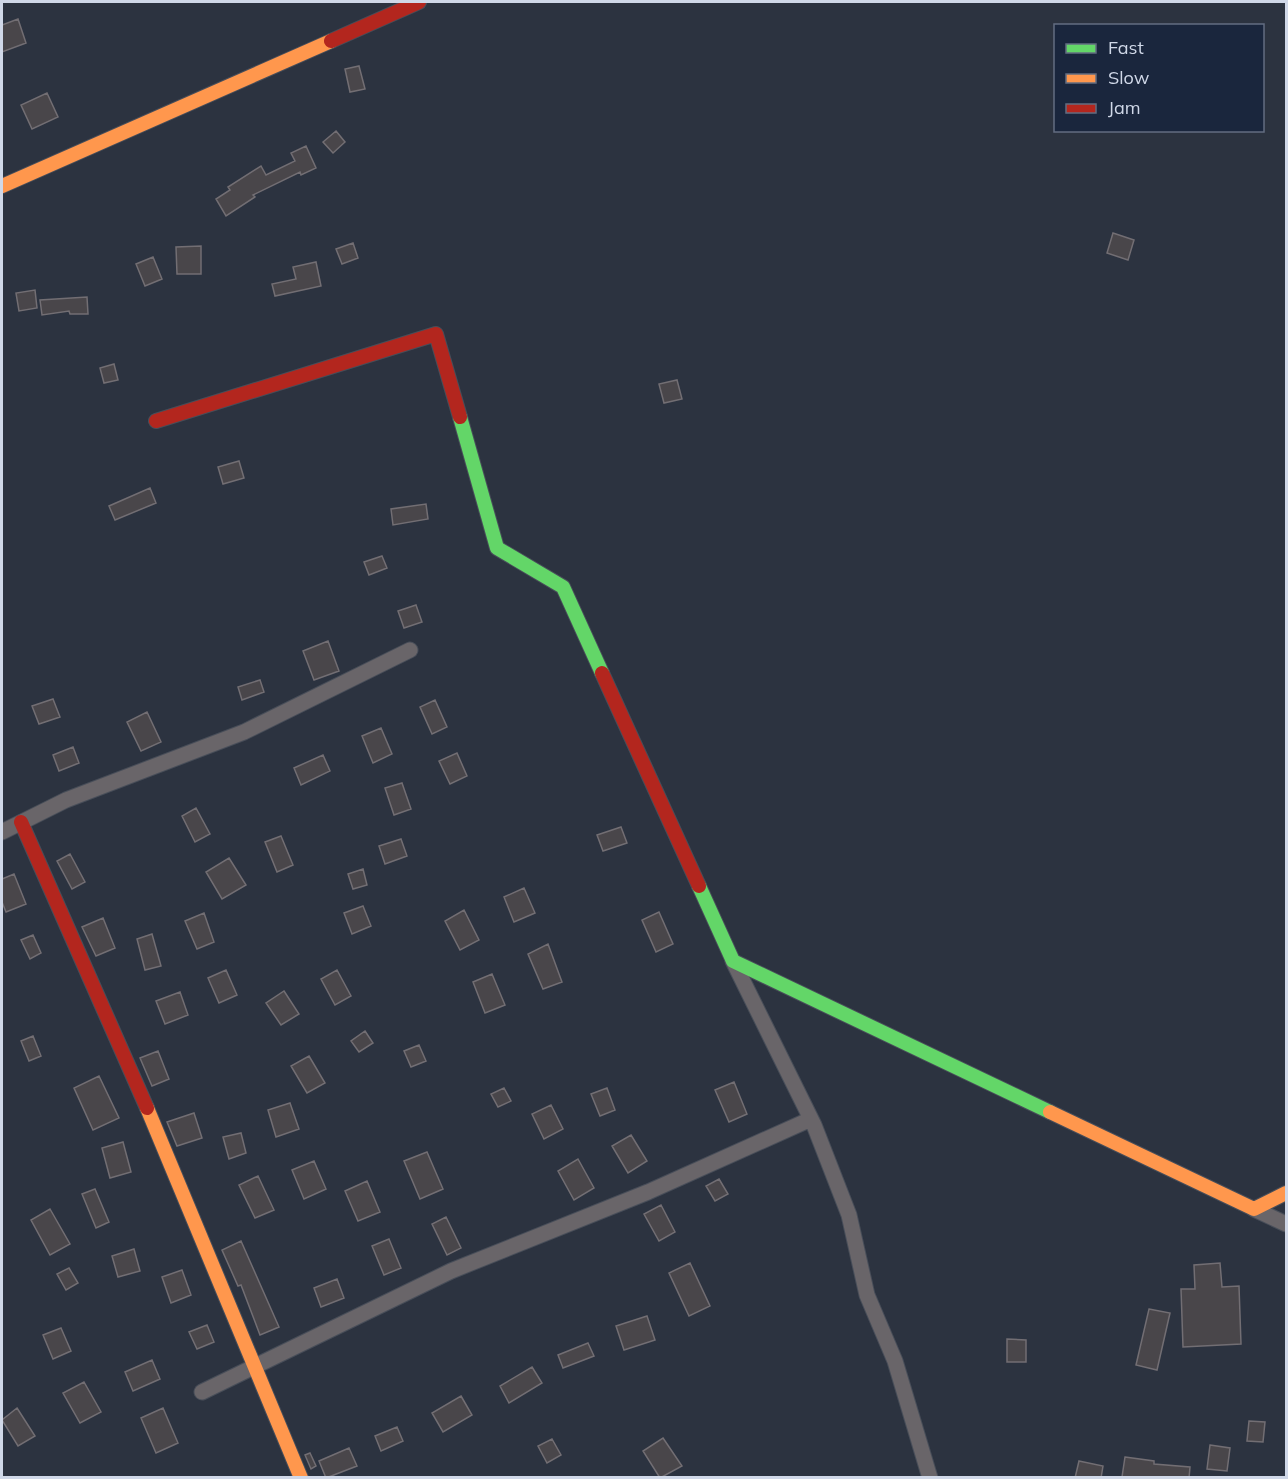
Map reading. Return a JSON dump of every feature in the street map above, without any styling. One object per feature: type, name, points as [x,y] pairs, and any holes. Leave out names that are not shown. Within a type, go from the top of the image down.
[{"type":"street","points":[[2,186],[419,2]]},
{"type":"street","points":[[156,421],[436,334],[497,548],[562,587],[733,961],[811,1119],[849,1215],[867,1296],[895,1360],[930,1478]]},
{"type":"street","points":[[2,832],[66,800],[244,732],[410,650]]},
{"type":"street","points":[[21,822],[111,1022],[301,1478]]},
{"type":"street","points":[[733,961],[1287,1224]]},
{"type":"street","points":[[202,1392],[451,1271],[648,1192],[811,1119]]},
{"type":"street","points":[[1254,1209],[1287,1193]]},
{"type":"building","points":[[18,19],[26,43],[2,52],[2,25]]},
{"type":"building","points":[[359,66],[365,89],[350,92],[345,69]]},
{"type":"building","points":[[47,93],[58,117],[32,129],[21,105]]},
{"type":"building","points":[[336,131],[345,142],[333,153],[323,142]]},
{"type":"building","points":[[306,146],[316,168],[301,175],[300,172],[253,195],[255,197],[226,216],[216,199],[230,190],[228,187],[261,166],[266,175],[295,161],[291,153]]},
{"type":"building","points":[[1113,233],[1134,240],[1128,260],[1107,253]]},
{"type":"building","points":[[353,243],[358,258],[342,264],[336,249]]},
{"type":"building","points":[[201,246],[201,274],[177,274],[176,247]]},
{"type":"building","points":[[153,257],[162,279],[145,286],[136,264]]},
{"type":"building","points":[[316,262],[321,286],[275,296],[272,284],[296,279],[293,267]]},
{"type":"building","points":[[35,290],[37,308],[19,311],[16,293]]},
{"type":"building","points":[[87,297],[88,314],[70,314],[69,311],[42,315],[40,300]]},
{"type":"building","points":[[114,364],[118,380],[104,383],[100,368]]},
{"type":"building","points":[[677,380],[682,399],[664,403],[659,384]]},
{"type":"building","points":[[239,461],[244,478],[223,484],[218,467]]},
{"type":"building","points":[[150,488],[156,503],[115,520],[109,506]]},
{"type":"building","points":[[426,504],[428,519],[393,525],[391,509]]},
{"type":"building","points":[[382,556],[387,568],[369,575],[364,562]]},
{"type":"building","points":[[416,605],[422,622],[404,628],[398,611]]},
{"type":"building","points":[[328,641],[339,671],[314,680],[303,651]]},
{"type":"building","points":[[260,680],[264,692],[242,700],[238,687]]},
{"type":"building","points":[[53,699],[60,717],[39,724],[32,706]]},
{"type":"building","points":[[435,700],[447,727],[432,734],[420,707]]},
{"type":"building","points":[[147,712],[161,742],[141,751],[127,722]]},
{"type":"building","points":[[381,728],[392,754],[373,763],[362,736]]},
{"type":"building","points":[[73,747],[79,763],[59,771],[53,755]]},
{"type":"building","points":[[457,753],[467,776],[450,784],[439,761]]},
{"type":"building","points":[[323,755],[330,771],[301,785],[294,768]]},
{"type":"building","points":[[402,783],[411,809],[394,815],[385,788]]},
{"type":"building","points":[[196,808],[210,834],[195,842],[182,816]]},
{"type":"building","points":[[621,827],[627,843],[603,851],[597,835]]},
{"type":"building","points":[[281,836],[293,865],[277,872],[265,842]]},
{"type":"building","points":[[401,839],[407,856],[385,864],[379,846]]},
{"type":"building","points":[[70,854],[85,882],[72,889],[57,861]]},
{"type":"building","points":[[229,858],[246,885],[222,899],[206,872]]},
{"type":"building","points":[[363,869],[367,885],[353,889],[348,874]]},
{"type":"building","points":[[14,874],[26,904],[6,912],[2,902],[2,879]]},
{"type":"building","points":[[524,888],[535,913],[514,922],[504,897]]},
{"type":"building","points":[[363,906],[371,926],[352,934],[344,913]]},
{"type":"building","points":[[464,910],[479,940],[460,950],[445,921]]},
{"type":"building","points":[[659,912],[673,944],[656,952],[642,920]]},
{"type":"building","points":[[204,913],[214,942],[197,949],[185,921]]},
{"type":"building","points":[[103,918],[115,948],[96,956],[82,927]]},
{"type":"building","points":[[152,934],[161,966],[145,970],[137,939]]},
{"type":"building","points":[[33,935],[41,953],[30,959],[21,940]]},
{"type":"building","points":[[548,944],[562,982],[543,989],[528,954]]},
{"type":"building","points":[[226,970],[237,995],[219,1003],[208,978]]},
{"type":"building","points":[[337,970],[351,996],[335,1005],[321,979]]},
{"type":"building","points":[[492,974],[505,1005],[485,1013],[473,982]]},
{"type":"building","points":[[284,991],[299,1014],[281,1025],[266,1003]]},
{"type":"building","points":[[180,992],[188,1015],[165,1024],[156,1001]]},
{"type":"building","points":[[365,1031],[373,1043],[359,1052],[351,1041]]},
{"type":"building","points":[[33,1036],[41,1056],[29,1061],[21,1041]]},
{"type":"building","points":[[419,1045],[426,1061],[411,1067],[404,1051]]},
{"type":"building","points":[[158,1051],[169,1079],[152,1086],[140,1058]]},
{"type":"building","points":[[309,1056],[325,1083],[307,1093],[291,1066]]},
{"type":"building","points":[[99,1076],[119,1118],[93,1130],[74,1088]]},
{"type":"building","points":[[734,1082],[747,1114],[729,1122],[715,1090]]},
{"type":"building","points":[[504,1088],[511,1101],[498,1107],[491,1094]]},
{"type":"building","points":[[607,1088],[615,1110],[600,1116],[591,1094]]},
{"type":"building","points":[[290,1103],[299,1129],[276,1137],[268,1110]]},
{"type":"building","points":[[551,1105],[563,1129],[544,1139],[532,1114]]},
{"type":"building","points":[[194,1113],[202,1138],[177,1146],[167,1122]]},
{"type":"building","points":[[241,1133],[246,1153],[229,1159],[223,1137]]},
{"type":"building","points":[[631,1135],[647,1161],[628,1173],[612,1146]]},
{"type":"building","points":[[123,1142],[131,1172],[110,1178],[102,1148]]},
{"type":"building","points":[[427,1152],[443,1189],[420,1199],[404,1161]]},
{"type":"building","points":[[578,1159],[594,1188],[574,1200],[558,1171]]},
{"type":"building","points":[[314,1161],[326,1189],[304,1199],[292,1170]]},
{"type":"building","points":[[258,1176],[274,1210],[255,1218],[239,1185]]},
{"type":"building","points":[[719,1179],[728,1194],[715,1201],[706,1186]]},
{"type":"building","points":[[367,1181],[380,1212],[358,1221],[345,1191]]},
{"type":"building","points":[[95,1189],[109,1222],[96,1228],[82,1194]]},
{"type":"building","points":[[661,1205],[675,1232],[659,1241],[644,1214]]},
{"type":"building","points":[[50,1209],[70,1244],[50,1255],[31,1220]]},
{"type":"building","points":[[446,1217],[461,1248],[447,1255],[432,1224]]},
{"type":"building","points":[[389,1239],[401,1268],[384,1275],[372,1246]]},
{"type":"building","points":[[241,1241],[279,1327],[260,1335],[241,1285],[238,1286],[222,1250]]},
{"type":"building","points":[[134,1249],[140,1271],[118,1277],[112,1256]]},
{"type":"building","points":[[690,1263],[710,1306],[689,1316],[669,1273]]},
{"type":"building","points":[[1220,1263],[1222,1287],[1239,1286],[1241,1344],[1183,1347],[1181,1289],[1195,1289],[1194,1265]]},
{"type":"building","points":[[69,1268],[78,1283],[66,1290],[57,1274]]},
{"type":"building","points":[[182,1270],[191,1295],[171,1303],[162,1277]]},
{"type":"building","points":[[337,1279],[344,1298],[321,1307],[314,1288]]},
{"type":"building","points":[[1149,1309],[1170,1313],[1157,1370],[1136,1365]]},
{"type":"building","points":[[647,1316],[655,1340],[624,1350],[616,1326]]},
{"type":"building","points":[[207,1325],[214,1342],[197,1349],[189,1332]]},
{"type":"building","points":[[61,1328],[71,1351],[53,1359],[43,1335]]},
{"type":"building","points":[[1007,1339],[1026,1340],[1026,1362],[1007,1362]]},
{"type":"building","points":[[588,1343],[594,1356],[563,1368],[558,1355]]},
{"type":"building","points":[[152,1360],[160,1379],[133,1391],[125,1372]]},
{"type":"building","points":[[532,1367],[542,1383],[509,1403],[500,1386]]},
{"type":"building","points":[[84,1382],[101,1412],[80,1423],[63,1393]]},
{"type":"building","points":[[461,1396],[472,1415],[443,1432],[432,1413]]},
{"type":"building","points":[[17,1408],[35,1436],[18,1446],[2,1420]]},
{"type":"building","points":[[163,1408],[178,1443],[156,1453],[141,1418]]},
{"type":"building","points":[[1249,1421],[1265,1422],[1263,1442],[1247,1441]]},
{"type":"building","points":[[397,1427],[403,1441],[381,1451],[375,1436]]},
{"type":"building","points":[[663,1438],[682,1466],[660,1478],[643,1451]]},
{"type":"building","points":[[552,1439],[561,1455],[547,1463],[538,1446]]},
{"type":"building","points":[[1210,1445],[1230,1448],[1227,1471],[1207,1469]]},
{"type":"building","points":[[349,1448],[357,1466],[326,1478],[319,1461]]},
{"type":"building","points":[[310,1453],[316,1466],[311,1469],[305,1455]]},
{"type":"building","points":[[1125,1457],[1154,1461],[1154,1464],[1190,1467],[1189,1478],[1122,1477]]},
{"type":"building","points":[[1079,1461],[1103,1466],[1101,1478],[1075,1478]]},
{"type":"traffic: fast","points":[[460,417],[497,548],[563,587],[602,673]]},
{"type":"traffic: fast","points":[[699,886],[733,961],[1050,1112]]},
{"type":"traffic: slow","points":[[2,186],[331,41]]},
{"type":"traffic: slow","points":[[147,1108],[301,1478]]},
{"type":"traffic: slow","points":[[1050,1112],[1254,1209],[1286,1193]]},
{"type":"traffic: jam","points":[[331,41],[419,2]]},
{"type":"traffic: jam","points":[[156,421],[436,334],[460,417]]},
{"type":"traffic: jam","points":[[602,673],[699,886]]},
{"type":"traffic: jam","points":[[21,822],[147,1108]]}]
